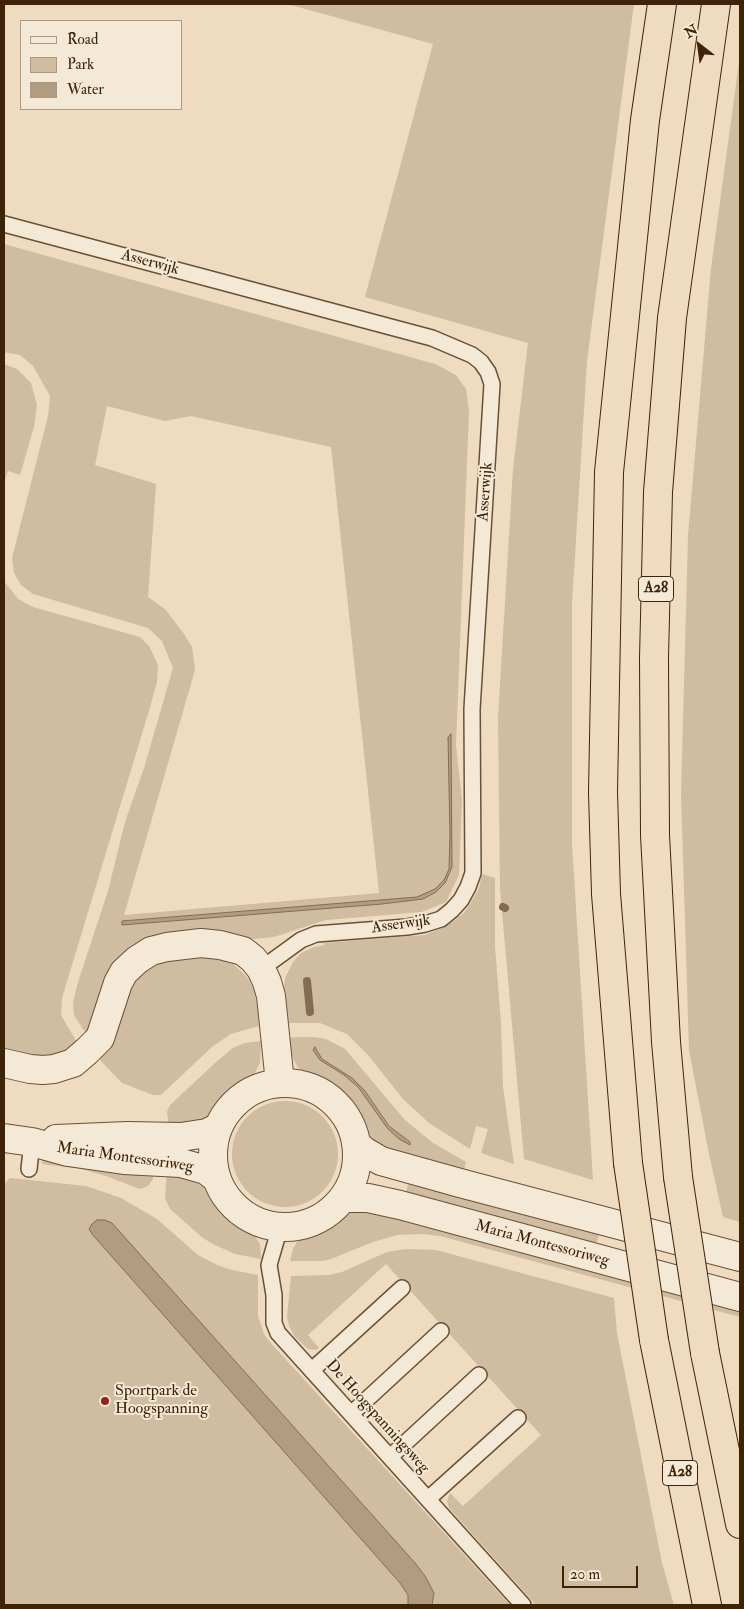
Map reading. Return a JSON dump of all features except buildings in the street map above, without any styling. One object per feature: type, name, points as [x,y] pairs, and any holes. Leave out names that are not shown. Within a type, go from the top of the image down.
[{"type":"highway","name":"A28","points":[[662,4],[645,120],[609,472],[603,792],[606,894],[628,1163],[654,1340],[707,1605]]},
{"type":"highway","name":"A28","points":[[716,4],[672,318],[658,492],[654,658],[654,835],[666,1042],[678,1176],[705,1353],[740,1524]]},
{"type":"street","points":[[4,1063],[43,1070],[73,1063],[100,1038],[118,983],[124,972],[136,960],[151,951],[167,946],[201,943],[220,945],[243,952],[253,959],[261,969],[271,996],[280,1083]]},
{"type":"street","points":[[280,1083],[306,1086],[330,1098],[347,1119],[353,1131],[357,1158],[355,1172],[343,1198],[328,1212],[309,1223],[280,1227],[262,1223],[245,1216],[227,1199],[216,1178],[212,1152],[217,1128],[232,1105],[242,1096],[267,1084],[280,1083]]},
{"type":"street","name":"Maria Montessoriweg","points":[[32,1142],[71,1137],[99,1136],[181,1137],[207,1133],[217,1128]]},
{"type":"street","name":"Maria Montessoriweg","points":[[4,1138],[32,1142],[68,1152],[124,1160],[181,1163],[206,1170],[216,1178]]},
{"type":"street","points":[[356,1144],[381,1161],[469,1186],[740,1256]]},
{"type":"street","name":"Maria Montessoriweg","points":[[343,1198],[368,1198],[400,1205],[740,1296]]},
{"type":"lane","name":"Asserwijk","points":[[4,224],[432,338],[472,355],[482,362],[488,372],[492,384],[472,709],[473,872],[468,886],[461,900],[441,919],[408,927],[316,934],[301,940],[261,969]]},
{"type":"lane","points":[[29,1169],[32,1142]]},
{"type":"lane","name":"De Hoogspanningsweg","points":[[280,1227],[269,1265],[274,1295],[274,1323],[278,1333],[523,1605]]},
{"type":"lane","points":[[312,1370],[402,1288]]},
{"type":"lane","points":[[351,1414],[441,1331]]},
{"type":"lane","points":[[390,1457],[479,1375]]},
{"type":"lane","points":[[428,1499],[518,1418]]},
{"type":"green space","points":[[287,4],[634,4],[587,361],[572,604],[572,844],[593,1180],[524,1159],[500,889],[498,718],[513,469],[528,343],[365,297],[433,44]]},
{"type":"green space","points":[[740,55],[740,1222],[723,1217],[689,1050],[681,794],[688,536],[711,268]]},
{"type":"green space","points":[[4,244],[435,364],[456,375],[466,389],[469,411],[456,745],[462,800],[459,875],[446,902],[422,912],[326,920],[274,937],[254,939],[218,930],[171,932],[134,945],[107,974],[97,1010],[86,1034],[74,1015],[73,1002],[108,891],[125,822],[144,768],[173,668],[162,641],[148,628],[33,594],[21,585],[14,573],[12,558],[48,416],[50,396],[33,366],[20,355],[4,352]],"holes":[[[107,406],[165,421],[191,416],[331,447],[379,893],[124,915],[195,670],[192,647],[184,634],[165,609],[148,597],[156,484],[95,465]]]},
{"type":"green space","points":[[4,364],[17,369],[31,383],[37,405],[34,427],[20,475],[8,471],[4,483]]},
{"type":"green space","points":[[4,581],[18,599],[33,607],[140,637],[149,646],[158,665],[157,682],[151,704],[62,998],[61,1015],[79,1046],[53,1058],[4,1048]]},
{"type":"green space","points":[[482,874],[495,878],[495,947],[501,1023],[503,1087],[514,1164],[481,1153],[488,1129],[476,1126],[470,1149],[429,1123],[403,1099],[368,1055],[347,1034],[320,1023],[287,1023],[289,1022],[284,990],[285,978],[293,962],[301,953],[324,945],[324,943],[425,935],[447,926],[463,914],[469,906],[479,888]]},
{"type":"green space","points":[[205,955],[232,963],[247,977],[254,990],[259,1026],[231,1034],[213,1046],[161,1095],[153,1095],[122,1083],[101,1061],[99,1056],[132,981],[156,962]]},
{"type":"green space","points":[[314,1037],[326,1039],[345,1049],[405,1120],[433,1143],[466,1162],[463,1176],[392,1158],[366,1138],[344,1103],[326,1087],[307,1076],[297,1066],[291,1054],[289,1038]],"holes":[[[316,1048],[322,1059],[352,1078],[365,1091],[391,1128],[410,1142],[399,1139],[388,1129],[358,1087],[344,1075],[320,1060]]]},
{"type":"green space","points":[[261,1041],[260,1063],[252,1078],[206,1119],[169,1129],[167,1112],[170,1105],[233,1048],[245,1043]]},
{"type":"green space","points":[[285,1101],[305,1105],[323,1116],[334,1134],[338,1154],[334,1174],[323,1192],[305,1203],[285,1207],[265,1203],[247,1192],[236,1174],[232,1154],[236,1134],[247,1116],[265,1105]]},
{"type":"green space","points":[[43,1155],[153,1168],[153,1179],[148,1186],[140,1189],[81,1169],[42,1164]]},
{"type":"green space","points":[[167,1169],[186,1172],[210,1187],[229,1212],[250,1228],[260,1244],[261,1259],[235,1254],[213,1244],[203,1238],[170,1209],[165,1198]]},
{"type":"green space","points":[[410,1177],[601,1229],[594,1251],[404,1199]]},
{"type":"green space","name":"Sportpark de Hoogspanning","points":[[10,1178],[86,1186],[121,1198],[157,1219],[198,1255],[232,1270],[258,1275],[258,1316],[264,1334],[269,1341],[510,1605],[432,1605],[433,1603],[112,1223],[105,1220],[400,1583],[408,1595],[409,1603],[408,1605],[4,1605],[4,1184]]},
{"type":"green space","points":[[356,1206],[740,1304],[740,1317],[440,1236],[422,1234],[397,1235],[373,1242],[331,1259],[322,1261],[290,1261],[298,1240],[307,1232],[349,1208]]},
{"type":"green space","points":[[406,1249],[436,1250],[614,1298],[617,1333],[662,1563],[674,1605],[536,1605],[449,1508],[447,1501],[450,1493],[463,1506],[541,1435],[386,1264],[308,1335],[319,1348],[316,1350],[308,1349],[295,1337],[289,1326],[287,1316],[291,1276],[329,1275],[342,1272],[387,1252]]},
{"type":"water","points":[[451,734],[452,867],[445,883],[436,892],[423,899],[382,904],[122,925],[122,921],[417,897],[435,889],[444,880],[449,869],[448,737]]},
{"type":"water","points":[[315,1047],[322,1059],[352,1078],[365,1091],[389,1126],[410,1142],[410,1145],[399,1139],[388,1129],[358,1087],[344,1075],[320,1060],[313,1050]]},
{"type":"water","points":[[97,1220],[105,1220],[112,1223],[415,1563],[434,1593],[432,1605],[408,1605],[408,1595],[400,1583],[92,1234],[89,1229]]},
{"type":"waterway","points":[[307,981],[310,1012]]},
{"type":"place","name":"Sportpark de Hoogspanning","points":[[105,1401]]}]
